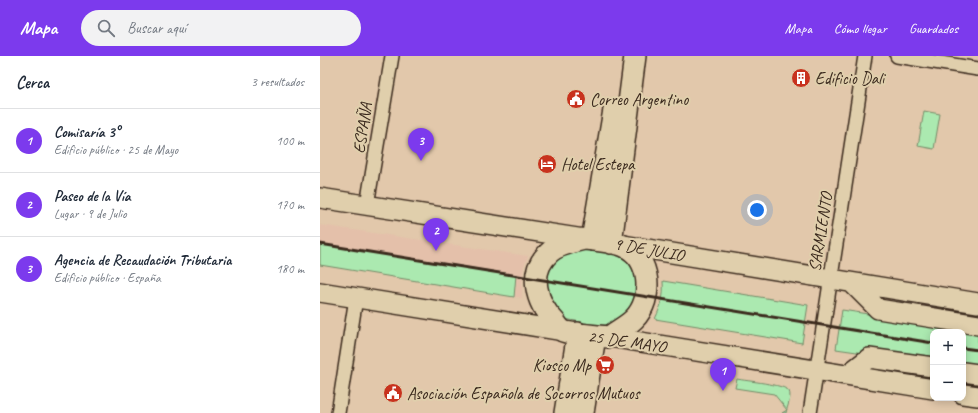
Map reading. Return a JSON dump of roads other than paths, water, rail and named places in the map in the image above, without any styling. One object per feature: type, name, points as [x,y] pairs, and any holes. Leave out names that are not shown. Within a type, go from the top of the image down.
[{"type":"main road","points":[[602,242],[622,56]]},
{"type":"main road","points":[[602,242],[635,56]]},
{"type":"main road","name":"9 DE JULIO","points":[[320,198],[978,303]]},
{"type":"main road","points":[[602,242],[633,252],[639,259],[647,278],[647,296],[644,304],[634,319],[586,334],[546,314],[538,296],[536,278],[543,260],[550,252],[565,244],[602,242]]},
{"type":"main road","points":[[852,283],[878,309],[978,325]]},
{"type":"main road","name":"25 DE MAYO","points":[[320,292],[816,370],[930,389]]},
{"type":"main road","points":[[564,413],[586,334]]},
{"type":"main road","points":[[583,413],[586,334]]},
{"type":"main road","points":[[847,375],[869,358],[930,367]]},
{"type":"main road","points":[[966,372],[978,374]]},
{"type":"main road","points":[[966,394],[978,396]]},
{"type":"street","name":"ESPAÑA","points":[[367,206],[392,56]]},
{"type":"street","name":"SARMIENTO","points":[[810,413],[865,56]]},
{"type":"street","points":[[897,56],[978,69]]},
{"type":"street","points":[[338,413],[356,298]]},
{"type":"railway","points":[[320,244],[930,343]]},
{"type":"railway","points":[[966,348],[978,350]]},
{"type":"place","name":"Edificio Dali","points":[[801,78]]},
{"type":"place","name":"Correo Argentino","points":[[576,99]]},
{"type":"place","name":"Agencia de Recaudación Tributaria","points":[[421,161]]},
{"type":"place","name":"Hotel Estepa","points":[[547,164]]},
{"type":"place","name":"Paseo de la Vía","points":[[436,251]]},
{"type":"place","name":"Kiosco Mp","points":[[605,365]]},
{"type":"place","name":"Comisaría 3°","points":[[723,391]]},
{"type":"place","name":"Asociación Española de Socorros Mutuos","points":[[393,393]]}]
